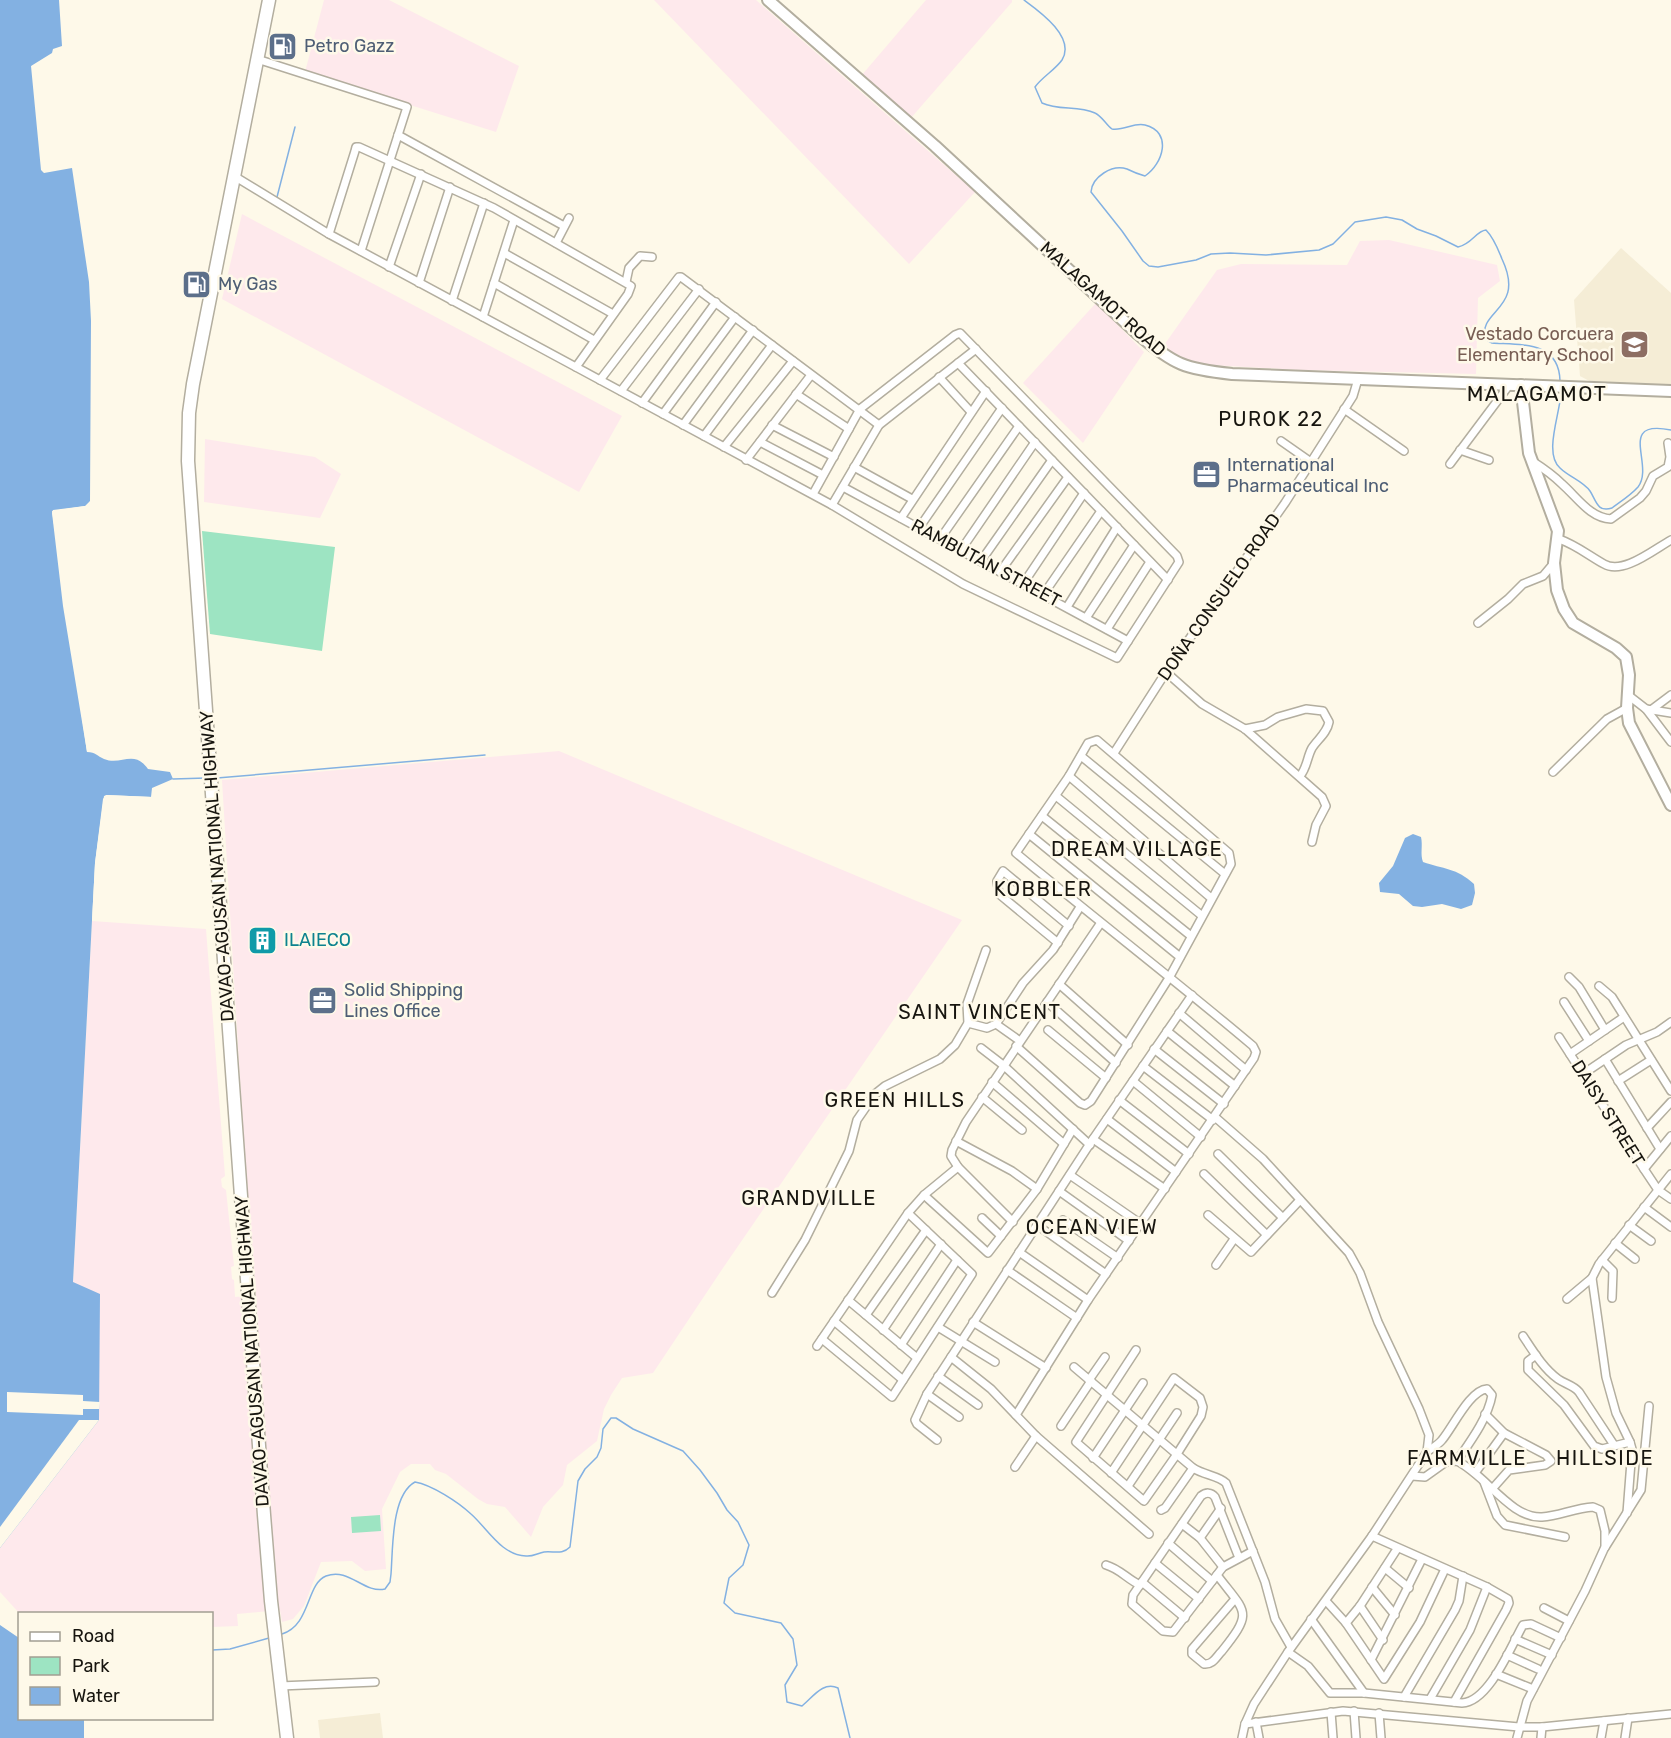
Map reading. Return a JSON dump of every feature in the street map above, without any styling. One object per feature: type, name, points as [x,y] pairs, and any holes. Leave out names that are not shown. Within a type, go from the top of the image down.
[{"type":"highway","name":"DAVAO-AGUSAN NATIONAL HIGHWAY","points":[[269,0],[198,356],[188,427],[189,492],[246,1286],[274,1628],[287,1738]]},
{"type":"street","name":"MALAGAMOT ROAD","points":[[768,0],[943,154],[1138,334],[1165,356],[1183,366],[1203,371],[1358,379],[1671,391]]},
{"type":"street","points":[[257,58],[407,107],[361,251]]},
{"type":"street","points":[[398,135],[564,226]]},
{"type":"street","points":[[329,234],[356,147],[390,159],[484,203],[630,284],[630,289],[576,367]]},
{"type":"street","points":[[389,267],[421,174]]},
{"type":"street","points":[[234,176],[329,234],[389,267],[813,494],[963,584],[1116,658],[1179,562],[1177,556],[1119,499],[963,335],[957,334],[860,409],[813,494]]},
{"type":"street","points":[[419,283],[450,187]]},
{"type":"street","points":[[452,301],[484,203]]},
{"type":"street","points":[[556,243],[569,218]]},
{"type":"street","points":[[483,317],[514,220]]},
{"type":"street","points":[[504,253],[613,314]]},
{"type":"street","points":[[626,282],[629,268],[639,256],[652,256]]},
{"type":"street","points":[[600,380],[679,278],[683,277],[879,425]]},
{"type":"street","points":[[494,283],[594,340]]},
{"type":"street","points":[[621,391],[699,289]]},
{"type":"street","points":[[642,403],[717,302]]},
{"type":"street","points":[[663,414],[735,317]]},
{"type":"street","points":[[684,425],[753,330]]},
{"type":"street","points":[[704,436],[772,345]]},
{"type":"street","points":[[832,505],[879,425],[976,349]]},
{"type":"street","points":[[724,447],[793,361]]},
{"type":"street","points":[[958,363],[1168,580]]},
{"type":"street","points":[[746,459],[811,375]]},
{"type":"street","points":[[939,377],[971,412]]},
{"type":"street","name":"DOÑA CONSUELO ROAD","points":[[1114,753],[1166,672],[1311,462],[1355,392],[1358,379]]},
{"type":"street","points":[[1450,464],[1515,385]]},
{"type":"street","points":[[1515,385],[1531,461],[1555,520],[1558,539],[1554,563],[1557,590],[1569,617],[1582,630],[1616,648],[1626,657],[1629,675],[1627,708],[1629,723],[1671,805]]},
{"type":"street","points":[[901,518],[986,391]]},
{"type":"street","points":[[796,394],[849,429]]},
{"type":"street","points":[[919,528],[1002,408]]},
{"type":"street","points":[[1344,410],[1404,451]]},
{"type":"street","points":[[772,425],[834,457]]},
{"type":"street","points":[[940,539],[1019,426]]},
{"type":"street","points":[[1281,441],[1311,462]]},
{"type":"street","points":[[760,442],[823,476]]},
{"type":"street","points":[[961,550],[1035,442]]},
{"type":"street","points":[[1531,461],[1552,474],[1590,511],[1611,519],[1640,498],[1653,476],[1668,467],[1668,443]]},
{"type":"street","points":[[1460,450],[1489,460]]},
{"type":"street","points":[[981,561],[1052,460]]},
{"type":"street","points":[[854,467],[912,499]]},
{"type":"street","points":[[1000,572],[1068,477]]},
{"type":"street","name":"RAMBUTAN STREET","points":[[843,487],[1128,641]]},
{"type":"street","points":[[1023,584],[1084,493]]},
{"type":"street","points":[[1043,595],[1101,511]]},
{"type":"street","points":[[1067,607],[1117,527]]},
{"type":"street","points":[[1558,539],[1579,547],[1605,565],[1614,568],[1626,566],[1671,540]]},
{"type":"street","points":[[1086,618],[1134,545]]},
{"type":"street","points":[[1107,628],[1150,562]]},
{"type":"street","points":[[1478,623],[1523,584],[1543,576],[1554,563]]},
{"type":"street","points":[[1166,672],[1202,704],[1245,729],[1300,776],[1325,802],[1326,806],[1316,825],[1312,842]]},
{"type":"street","points":[[1628,695],[1648,709],[1671,741]]},
{"type":"street","points":[[1648,709],[1671,695]]},
{"type":"street","points":[[1553,772],[1607,719],[1627,708]]},
{"type":"street","points":[[1245,729],[1264,726],[1278,717],[1306,709],[1323,711],[1329,722],[1328,730],[1311,750],[1305,769],[1300,776]]},
{"type":"street","points":[[1648,709],[1671,714]]},
{"type":"street","points":[[996,1024],[1082,1104],[1091,1101],[1169,978],[1232,860],[1229,853],[1114,753],[1094,740],[1088,743],[1070,776],[1016,853],[1100,924],[1169,978],[1192,995],[1255,1049],[1254,1058],[1088,1300],[1016,1415]]},
{"type":"street","points":[[1081,756],[1225,874]]},
{"type":"street","points":[[1070,776],[1211,898]]},
{"type":"street","points":[[1056,796],[1201,915]]},
{"type":"street","points":[[1042,816],[1191,936]]},
{"type":"street","points":[[1029,834],[1180,957]]},
{"type":"street","points":[[1058,943],[999,894],[996,885],[1003,871],[1069,926]]},
{"type":"street","points":[[968,1023],[987,1028],[996,1024],[1023,982],[1058,943],[1080,907]]},
{"type":"street","points":[[1013,1222],[958,1167],[951,1156],[956,1141],[982,1097],[1100,924]]},
{"type":"street","points":[[771,1293],[805,1240],[849,1151],[857,1120],[875,1094],[885,1086],[946,1055],[955,1045],[968,1023],[967,1004],[986,950]]},
{"type":"street","points":[[1569,977],[1579,987],[1605,1030]]},
{"type":"street","points":[[1059,984],[1128,1045]]},
{"type":"street","points":[[1599,986],[1611,997],[1671,1091]]},
{"type":"street","points":[[936,1440],[915,1420],[927,1394],[1119,1100],[1192,995]]},
{"type":"street","points":[[1047,1002],[1116,1064]]},
{"type":"street","points":[[1564,1002],[1589,1041]]},
{"type":"street","points":[[1179,1013],[1246,1070]]},
{"type":"street","points":[[1570,1054],[1624,1017]]},
{"type":"street","points":[[1583,1074],[1638,1039],[1657,1032],[1671,1022]]},
{"type":"street","points":[[1048,1030],[1106,1078]]},
{"type":"street","points":[[1167,1031],[1235,1086]]},
{"type":"street","name":"DAISY STREET","points":[[1559,1037],[1658,1190]]},
{"type":"street","points":[[981,1048],[1004,1065],[1073,1129],[1165,1189]]},
{"type":"street","points":[[1154,1049],[1224,1104]]},
{"type":"street","points":[[1605,1059],[1660,1149]]},
{"type":"street","points":[[1618,1081],[1652,1060]]},
{"type":"street","points":[[1143,1066],[1214,1118],[1263,1159],[1343,1246],[1355,1263],[1378,1322],[1426,1426],[1429,1443],[1412,1476],[1372,1536],[1289,1649],[1254,1704],[1245,1724],[1242,1738]]},
{"type":"street","points":[[1132,1081],[1201,1137]]},
{"type":"street","points":[[992,1082],[1064,1144]]},
{"type":"street","points":[[982,1097],[1022,1130]]},
{"type":"street","points":[[1119,1100],[1189,1154]]},
{"type":"street","points":[[1647,1128],[1671,1102]]},
{"type":"street","points":[[1107,1119],[1176,1172]]},
{"type":"street","points":[[924,1195],[987,1253],[1037,1189],[1073,1129]]},
{"type":"street","points":[[1644,1169],[1671,1136]]},
{"type":"street","points":[[956,1141],[1012,1171],[1037,1189]]},
{"type":"street","points":[[1218,1154],[1283,1218]]},
{"type":"street","points":[[908,1213],[972,1274],[892,1397],[819,1342],[908,1213],[924,1195],[958,1167]]},
{"type":"street","points":[[1204,1174],[1267,1235]]},
{"type":"street","points":[[1567,1299],[1592,1278],[1602,1260],[1671,1174]]},
{"type":"street","points":[[1070,1175],[1141,1224]]},
{"type":"street","points":[[1658,1190],[1671,1199]]},
{"type":"street","points":[[1059,1191],[1129,1241]]},
{"type":"street","points":[[1208,1215],[1251,1252],[1300,1200]]},
{"type":"street","points":[[1644,1207],[1671,1227]]},
{"type":"street","points":[[982,1218],[1001,1236]]},
{"type":"street","points":[[1063,1220],[1118,1258]]},
{"type":"street","points":[[1037,1225],[1106,1274]]},
{"type":"street","points":[[1629,1225],[1651,1241]]},
{"type":"street","points":[[866,1315],[926,1230]]},
{"type":"street","points":[[1216,1265],[1234,1239]]},
{"type":"street","points":[[1615,1243],[1635,1259]]},
{"type":"street","points":[[883,1330],[941,1244]]},
{"type":"street","points":[[1019,1252],[1088,1300]]},
{"type":"street","points":[[901,1345],[957,1260]]},
{"type":"street","points":[[1602,1260],[1613,1271],[1612,1298]]},
{"type":"street","points":[[1007,1270],[1077,1318]]},
{"type":"street","points":[[1592,1278],[1606,1377],[1616,1413],[1630,1442],[1633,1456],[1627,1513]]},
{"type":"street","points":[[848,1300],[917,1358]]},
{"type":"street","points":[[834,1321],[903,1380]]},
{"type":"street","points":[[973,1323],[1046,1368]]},
{"type":"street","points":[[938,1327],[995,1362]]},
{"type":"street","points":[[1523,1336],[1536,1355],[1559,1380],[1579,1392],[1614,1445]]},
{"type":"street","points":[[1111,1473],[1174,1378],[1200,1398],[1203,1407],[1177,1454],[1144,1500],[1128,1486],[1111,1473],[1093,1458],[1076,1443],[1136,1350]]},
{"type":"street","points":[[1536,1355],[1528,1361],[1528,1370],[1564,1405],[1594,1446],[1602,1449],[1630,1442]]},
{"type":"street","points":[[951,1357],[991,1389],[1036,1436],[1149,1534]]},
{"type":"street","points":[[1061,1426],[1105,1357]]},
{"type":"street","points":[[1074,1367],[1193,1468],[1227,1483],[1265,1582],[1275,1619],[1289,1649],[1308,1666],[1330,1693],[1364,1693],[1472,1702],[1496,1674],[1523,1625],[1528,1623],[1561,1638]]},
{"type":"street","points":[[938,1376],[978,1405]]},
{"type":"street","points":[[1093,1458],[1143,1383]]},
{"type":"street","points":[[1426,1452],[1444,1438],[1469,1401],[1487,1389],[1492,1395],[1485,1414],[1457,1461]]},
{"type":"street","points":[[927,1394],[959,1417]]},
{"type":"street","points":[[1517,1738],[1527,1701],[1561,1638],[1604,1549],[1642,1487],[1649,1406]]},
{"type":"street","points":[[1128,1486],[1177,1413]]},
{"type":"street","points":[[1485,1414],[1504,1433],[1546,1455],[1551,1461],[1545,1465],[1509,1470],[1493,1488]]},
{"type":"street","points":[[1475,1473],[1504,1433]]},
{"type":"street","points":[[1015,1467],[1036,1436]]},
{"type":"street","points":[[1412,1476],[1425,1477],[1446,1462],[1457,1461],[1484,1480],[1517,1511],[1528,1516],[1549,1516],[1584,1507],[1593,1507],[1600,1510],[1605,1531],[1604,1549]]},
{"type":"street","points":[[1161,1510],[1165,1508],[1193,1468]]},
{"type":"street","points":[[1484,1480],[1497,1516],[1505,1525],[1565,1537]]},
{"type":"street","points":[[1239,1558],[1221,1508],[1213,1495],[1206,1493],[1201,1496],[1131,1598],[1132,1604],[1163,1630],[1173,1632],[1223,1567],[1253,1551]]},
{"type":"street","points":[[1200,1538],[1221,1508]]},
{"type":"street","points":[[1182,1524],[1200,1538],[1223,1567]]},
{"type":"street","points":[[1372,1536],[1487,1587],[1508,1599],[1508,1605],[1454,1702]]},
{"type":"street","points":[[1168,1544],[1215,1578],[1235,1599],[1243,1612],[1242,1625],[1212,1663],[1204,1665],[1192,1654],[1192,1649],[1235,1599]]},
{"type":"street","points":[[1346,1623],[1360,1606],[1397,1549]]},
{"type":"street","points":[[1371,1660],[1422,1559]]},
{"type":"street","points":[[1155,1563],[1199,1599]]},
{"type":"street","points":[[1106,1565],[1122,1571],[1185,1618]]},
{"type":"street","points":[[1385,1568],[1409,1588]]},
{"type":"street","points":[[1326,1601],[1346,1623],[1384,1679],[1420,1622],[1444,1569]]},
{"type":"street","points":[[1404,1697],[1455,1610],[1459,1601],[1463,1576]]},
{"type":"street","points":[[1372,1587],[1395,1615]]},
{"type":"street","points":[[1430,1699],[1470,1630],[1487,1587]]},
{"type":"street","points":[[1360,1606],[1383,1640]]},
{"type":"street","points":[[1544,1608],[1569,1621]]},
{"type":"street","points":[[1311,1619],[1364,1693]]},
{"type":"street","points":[[1515,1639],[1551,1655]]},
{"type":"street","points":[[1507,1655],[1538,1669]]},
{"type":"street","points":[[1496,1674],[1533,1689]]},
{"type":"street","points":[[280,1686],[375,1682]]},
{"type":"street","points":[[1245,1724],[1354,1711],[1519,1727],[1671,1714]]},
{"type":"street","points":[[1354,1711],[1356,1738]]},
{"type":"street","points":[[1332,1712],[1333,1738]]},
{"type":"street","points":[[1379,1713],[1382,1738]]},
{"type":"street","points":[[1625,1738],[1628,1718]]},
{"type":"street","points":[[1600,1738],[1604,1721]]},
{"type":"street","points":[[1256,1722],[1259,1738]]},
{"type":"street","points":[[1541,1738],[1542,1726]]},
{"type":"shaded area","points":[[324,0],[389,0],[519,66],[496,132],[305,72]]},
{"type":"shaded area","points":[[654,0],[756,0],[975,192],[909,264]]},
{"type":"shaded area","points":[[926,0],[1012,0],[1012,2],[910,119],[861,76]]},
{"type":"shaded area","points":[[242,214],[622,416],[579,492],[222,299]]},
{"type":"shaded area","points":[[1389,240],[1497,265],[1500,281],[1478,298],[1476,374],[1299,370],[1193,364],[1162,348],[1217,270],[1241,264],[1347,265],[1360,241]]},
{"type":"shaded area","points":[[1621,248],[1671,293],[1671,386],[1595,384],[1580,376],[1574,300]]},
{"type":"shaded area","points":[[1096,303],[1144,352],[1083,443],[1023,383]]},
{"type":"shaded area","points":[[205,439],[315,457],[341,474],[320,518],[204,502]]},
{"type":"shaded area","points":[[559,751],[962,920],[653,1373],[622,1378],[604,1409],[597,1441],[567,1465],[563,1485],[543,1507],[531,1537],[505,1507],[487,1504],[478,1499],[446,1474],[435,1470],[430,1464],[411,1464],[400,1472],[382,1509],[386,1569],[365,1571],[352,1561],[321,1562],[304,1606],[293,1619],[282,1622],[280,1610],[237,1614],[238,1626],[213,1627],[213,1612],[18,1612],[0,1592],[0,1548],[99,1420],[73,1282],[92,921],[206,929],[225,1176],[221,1179],[222,1187],[226,1190],[234,1266],[231,1267],[232,1279],[234,1280],[235,1297],[256,1295],[243,1129],[222,780]]},
{"type":"shaded area","points":[[380,1713],[383,1738],[320,1738],[318,1720]]},
{"type":"green space","points":[[202,531],[335,547],[322,651],[210,634]]},
{"type":"green space","points":[[380,1515],[381,1531],[352,1533],[351,1517]]},
{"type":"water","points":[[0,0],[59,0],[62,46],[53,49],[52,53],[31,66],[41,170],[44,173],[72,168],[89,282],[91,321],[90,501],[85,506],[52,511],[87,752],[110,761],[138,760],[148,769],[170,772],[173,779],[152,788],[151,797],[104,796],[95,863],[73,1282],[100,1294],[99,1420],[0,1548]]},
{"type":"water","points":[[1413,834],[1421,837],[1423,862],[1456,872],[1474,884],[1475,893],[1472,905],[1461,909],[1442,904],[1413,906],[1399,894],[1380,892],[1379,883],[1393,866],[1405,838]]},
{"type":"water","points":[[0,1625],[18,1637],[18,1720],[84,1720],[84,1738],[0,1738]]},
{"type":"pier","points":[[85,506],[85,509],[55,513],[88,749],[95,751],[87,752],[63,606],[52,513],[53,510]]},
{"type":"pier","points":[[106,795],[154,797],[151,800],[107,798],[98,863],[95,921],[92,921],[95,863],[103,799]]},
{"type":"pier","points":[[7,1392],[83,1395],[83,1401],[100,1402],[99,1409],[83,1409],[83,1415],[7,1412]]},
{"type":"pier","points":[[79,1420],[99,1420],[0,1548],[0,1527]]},
{"type":"waterway","points":[[1024,0],[1054,26],[1064,42],[1065,51],[1062,60],[1035,87],[1042,103],[1095,113],[1112,129],[1141,124],[1154,129],[1159,134],[1162,149],[1157,164],[1151,171],[1145,176],[1127,169],[1109,170],[1095,181],[1091,192],[1149,266],[1158,267],[1196,260],[1211,254],[1266,255],[1319,250],[1333,244],[1355,222],[1386,217],[1402,220],[1458,247],[1486,230],[1494,240],[1502,259],[1508,276],[1508,289],[1505,299],[1488,321],[1485,339],[1492,343],[1526,345],[1546,352],[1553,358],[1558,368],[1560,381]]},
{"type":"waterway","points":[[277,197],[295,127]]},
{"type":"waterway","points":[[1561,391],[1553,443],[1555,461],[1560,468],[1587,488],[1603,509],[1612,508],[1638,487],[1643,467],[1641,437],[1645,431],[1654,428],[1671,430]]},
{"type":"waterway","points":[[217,778],[485,755]]},
{"type":"waterway","points":[[173,779],[206,778]]},
{"type":"waterway","points":[[282,1634],[298,1622],[315,1587],[326,1576],[342,1575],[370,1588],[385,1589],[390,1582],[397,1510],[401,1498],[415,1482],[437,1490],[459,1504],[502,1546],[517,1555],[528,1556],[544,1552],[561,1552],[567,1549],[570,1547],[578,1481],[585,1469],[597,1457],[601,1448],[603,1429],[611,1418],[616,1418],[633,1429],[683,1451],[717,1493],[727,1510],[738,1522],[749,1545],[743,1565],[729,1578],[724,1603],[735,1613],[781,1623],[793,1639],[797,1665],[785,1685],[787,1702],[802,1706],[823,1688],[833,1686],[838,1688],[850,1738]]},
{"type":"waterway","points":[[213,1650],[230,1649],[269,1638]]},
{"type":"place","name":"Petro Gazz","points":[[283,46]]},
{"type":"place","name":"My Gas","points":[[197,284]]},
{"type":"place","name":"Vestado Corcuera Elementary School","points":[[1635,344]]},
{"type":"place","name":"International Pharmaceutical Inc","points":[[1206,475]]},
{"type":"place","name":"ILAIECO","points":[[263,940]]},
{"type":"place","name":"Solid Shipping Lines Office","points":[[323,1000]]},
{"type":"district","name":"MALAGAMOT","points":[[1537,393]]},
{"type":"district","name":"PUROK 22","points":[[1271,419]]},
{"type":"district","name":"DREAM VILLAGE","points":[[1137,849]]},
{"type":"district","name":"KOBBLER","points":[[1043,889]]},
{"type":"district","name":"SAINT VINCENT","points":[[980,1012]]},
{"type":"district","name":"GREEN HILLS","points":[[895,1100]]},
{"type":"district","name":"GRANDVILLE","points":[[809,1198]]},
{"type":"district","name":"OCEAN VIEW","points":[[1092,1227]]},
{"type":"district","name":"FARMVILLE","points":[[1467,1458]]},
{"type":"district","name":"HILLSIDE","points":[[1605,1458]]}]
